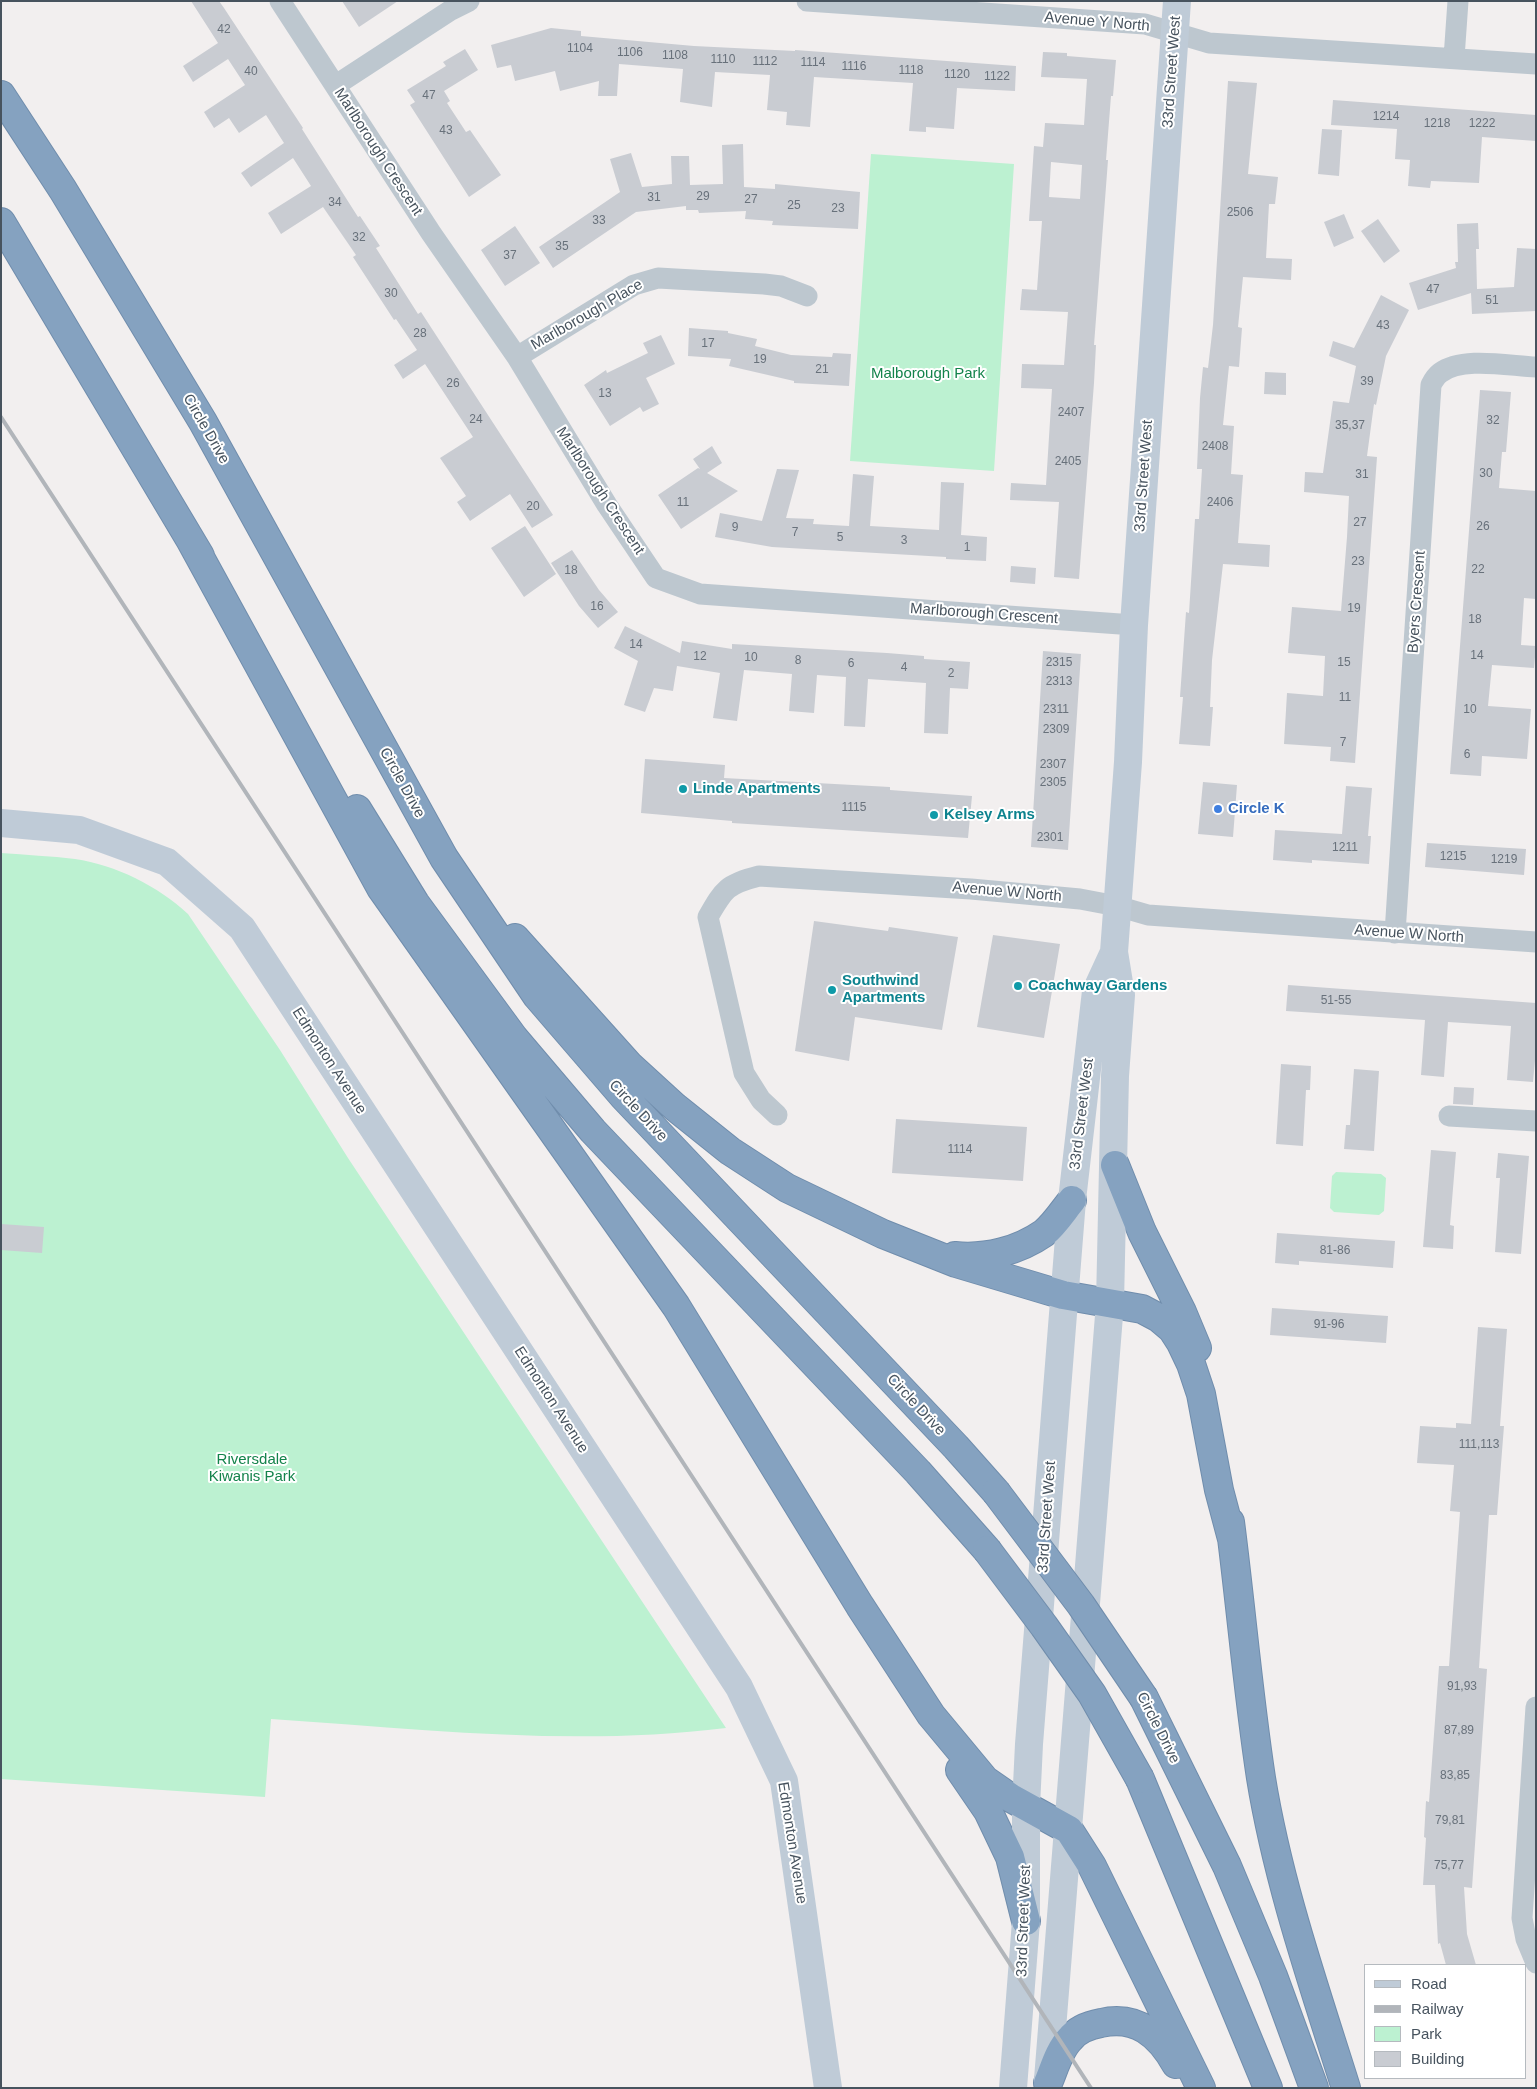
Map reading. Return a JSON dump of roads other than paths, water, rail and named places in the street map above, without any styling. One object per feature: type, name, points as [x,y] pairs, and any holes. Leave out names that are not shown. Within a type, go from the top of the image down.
[{"type":"highway","name":"Circle Drive","points":[[1,95],[63,190],[203,422],[444,858],[537,996],[624,1097],[956,1447],[996,1492],[1064,1582],[1144,1698],[1227,1866],[1272,1976],[1314,2088]]},
{"type":"highway","points":[[1,222],[190,541],[415,903],[514,1038],[593,1131],[918,1472],[986,1550],[1044,1626],[1092,1694],[1140,1780],[1268,2088]]},
{"type":"highway","points":[[190,541],[381,888],[676,1306],[860,1606],[931,1716],[984,1780],[1069,1830],[1095,1873],[1201,2088]]},
{"type":"highway","points":[[444,858],[628,1065],[696,1125],[730,1151],[787,1188],[914,1247],[985,1273],[1063,1295],[1142,1309],[1159,1318],[1172,1329],[1191,1364],[1201,1394],[1219,1490],[1232,1539]]},
{"type":"highway","points":[[1114,1165],[1142,1232],[1186,1320],[1202,1362],[1210,1392],[1232,1539],[1261,1778],[1272,1832],[1297,1928],[1346,2088]]},
{"type":"highway","points":[[914,1247],[965,1257],[981,1257],[999,1253],[1014,1248],[1045,1232],[1072,1200]]},
{"type":"highway","points":[[931,1716],[945,1745],[971,1788],[988,1811],[1010,1858],[1026,1921]]},
{"type":"highway","points":[[1048,2086],[1064,2046],[1071,2037],[1095,2024],[1110,2021],[1126,2021],[1144,2028],[1158,2038],[1170,2054],[1189,2088]]},
{"type":"main road","name":"33rd Street West","points":[[1048,2086],[1110,1303],[1116,1076],[1121,995],[1114,952],[1128,762],[1134,625],[1177,1]]},
{"type":"main road","name":"Edmonton Avenue","points":[[1,823],[79,830],[167,862],[242,928],[739,1687],[784,1781],[828,2088]]},
{"type":"main road","name":"33rd Street West","points":[[1012,2088],[1026,1921],[1026,1806],[1063,1295],[1096,991],[1114,952]]},
{"type":"street","name":"Marlborough Crescent","points":[[280,1],[431,234],[517,357],[607,505],[656,578],[700,594],[1134,625]]},
{"type":"street","points":[[336,86],[451,10],[469,1]]},
{"type":"street","name":"Avenue Y North","points":[[807,1],[1145,24],[1209,42],[1536,64]]},
{"type":"street","points":[[1454,58],[1458,1]]},
{"type":"street","name":"Marlborough Place","points":[[517,357],[645,280],[658,278],[764,284],[781,286],[807,296]]},
{"type":"street","name":"Byers Crescent","points":[[1395,933],[1431,385],[1438,374],[1448,368],[1467,363],[1536,367]]},
{"type":"street","name":"Avenue W North","points":[[777,1115],[761,1100],[751,1087],[744,1073],[708,917],[722,893],[741,880],[759,876],[777,876],[1021,893],[1086,899],[1148,915],[1536,942]]},
{"type":"street","points":[[1449,1116],[1536,1121]]},
{"type":"street","points":[[1536,1707],[1522,1918],[1526,1938],[1536,1963]]},
{"type":"railway","points":[[1,417],[1091,2088]]},
{"type":"place","name":"Linde Apartments","points":[[683,789]]},
{"type":"place","name":"Circle K","points":[[1218,809]]},
{"type":"place","name":"Kelsey Arms","points":[[934,815]]},
{"type":"place","name":"Coachway Gardens","points":[[1018,986]]},
{"type":"place","name":"Southwind Apartments","points":[[832,990]]},
{"type":"park label","name":"Malborough Park","points":[[928,374]]},
{"type":"park label","name":"Riversdale Kiwanis Park","points":[[252,1468]]}]
